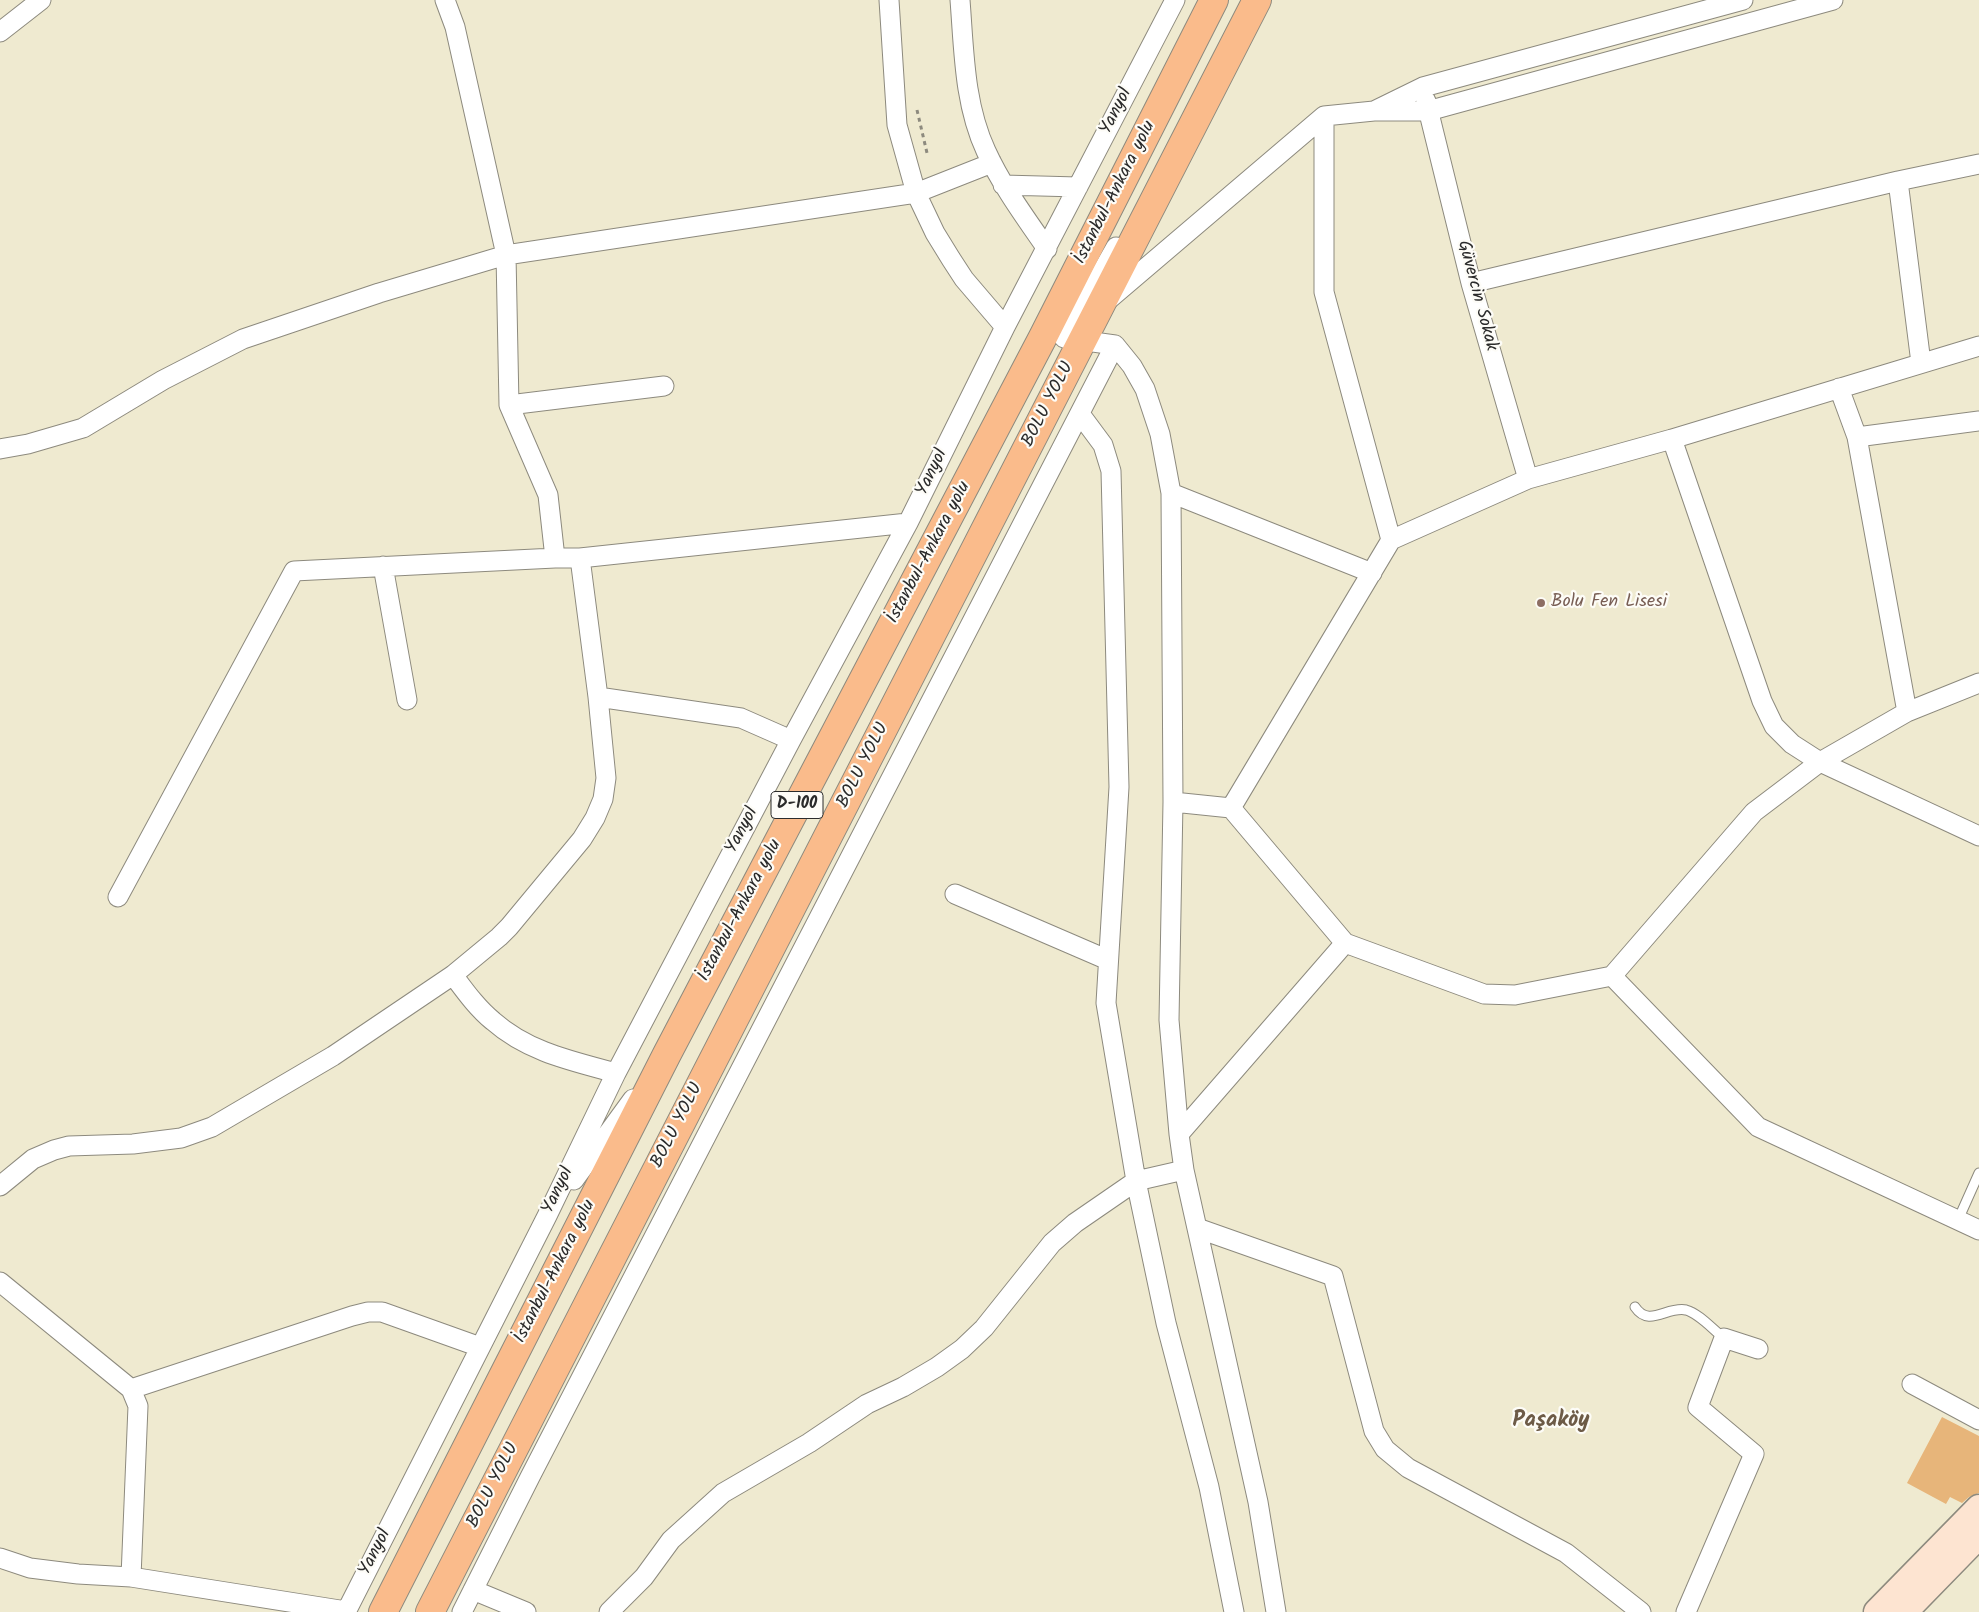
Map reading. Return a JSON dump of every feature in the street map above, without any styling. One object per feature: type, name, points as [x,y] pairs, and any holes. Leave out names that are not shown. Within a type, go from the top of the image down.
[{"type":"highway","name":"İstanbul-Ankara yolu","points":[[383,1612],[667,1054],[1043,337],[1214,0]]},
{"type":"highway","name":"BOLU YOLU","points":[[430,1612],[1259,0]]},
{"type":"main road","points":[[1877,1612],[1979,1508]]},
{"type":"main road","points":[[1904,1612],[1979,1535]]},
{"type":"street","points":[[0,32],[41,0]]},
{"type":"street","points":[[446,0],[455,26],[506,255],[509,405],[548,495],[555,558]]},
{"type":"street","points":[[889,0],[897,125],[916,193],[935,233],[964,279],[1005,327]]},
{"type":"street","points":[[960,0],[968,85],[975,120],[985,149],[1003,185],[1047,249]]},
{"type":"street","name":"Yanyol","points":[[346,1612],[547,1216],[616,1073],[790,740],[908,523],[1005,327],[1175,0]]},
{"type":"street","points":[[1064,338],[1259,0]]},
{"type":"street","points":[[1374,111],[1423,87],[1714,4],[1743,0]]},
{"type":"street","points":[[1064,338],[1324,116],[1374,111],[1428,111],[1833,0]]},
{"type":"street","name":"Güvercin Sokak","points":[[1423,87],[1471,283],[1528,479]]},
{"type":"street","points":[[1324,116],[1324,292],[1391,540]]},
{"type":"street","points":[[0,449],[28,444],[83,428],[163,380],[243,339],[380,293],[506,255],[916,193],[992,163]]},
{"type":"street","points":[[1471,283],[1898,181],[1979,164]]},
{"type":"street","points":[[1898,181],[1920,363]]},
{"type":"street","points":[[1003,185],[1078,188]]},
{"type":"street","points":[[1064,338],[1115,346],[1132,366],[1145,389],[1160,434],[1171,493],[1173,802],[1169,1020],[1179,1134],[1184,1170],[1258,1502],[1276,1612]]},
{"type":"street","points":[[462,1612],[1115,346]]},
{"type":"street","points":[[1230,808],[1391,540],[1528,479],[1672,439],[1979,346]]},
{"type":"street","points":[[509,405],[664,386]]},
{"type":"street","points":[[1839,388],[1857,436],[1907,712]]},
{"type":"street","points":[[1080,414],[1103,445],[1111,471],[1119,788],[1106,1003],[1136,1181],[1166,1322],[1209,1488],[1234,1612]]},
{"type":"street","points":[[1857,436],[1979,421]]},
{"type":"street","points":[[1672,439],[1762,701],[1774,726],[1792,744],[1820,762],[1979,836]]},
{"type":"street","points":[[1171,493],[1372,573]]},
{"type":"street","points":[[118,897],[294,571],[580,558],[908,523]]},
{"type":"street","points":[[0,1186],[33,1159],[54,1150],[69,1146],[133,1144],[182,1138],[212,1127],[332,1056],[453,975],[509,927],[582,839],[595,818],[603,799],[606,778],[598,697],[580,558]]},
{"type":"street","points":[[383,566],[406,700]]},
{"type":"street","points":[[1173,802],[1230,808],[1345,943],[1484,994],[1515,995],[1612,976],[1754,812],[1820,762],[1907,712],[1979,682]]},
{"type":"street","points":[[598,697],[741,718],[790,740]]},
{"type":"street","points":[[955,894],[1108,960]]},
{"type":"street","points":[[1179,1134],[1345,943]]},
{"type":"street","points":[[453,975],[494,1022],[532,1048],[559,1058],[616,1073]]},
{"type":"street","points":[[1612,976],[1758,1127],[1979,1230]]},
{"type":"street","points":[[547,1216],[667,1054]]},
{"type":"street","points":[[608,1612],[644,1577],[671,1540],[723,1493],[809,1443],[867,1404],[903,1387],[928,1372],[962,1349],[984,1328],[1052,1243],[1075,1223],[1136,1181],[1184,1170]]},
{"type":"street","points":[[1197,1228],[1334,1276],[1374,1431],[1385,1448],[1408,1468],[1566,1553],[1641,1612]]},
{"type":"street","points":[[0,1282],[131,1389],[138,1406],[131,1577]]},
{"type":"street","points":[[131,1389],[368,1312],[382,1312],[480,1347]]},
{"type":"street","points":[[1686,1612],[1754,1454],[1698,1407],[1724,1338],[1758,1349]]},
{"type":"street","points":[[1912,1384],[1979,1420]]},
{"type":"street","points":[[504,1465],[530,1477]]},
{"type":"street","points":[[0,1558],[30,1568],[78,1574],[131,1577],[346,1612]]},
{"type":"street","points":[[473,1590],[526,1612]]},
{"type":"lane","points":[[1958,1220],[1979,1172]]},
{"type":"lane","points":[[1635,1307],[1642,1315],[1648,1317],[1686,1310],[1697,1316],[1724,1338]]},
{"type":"building","points":[[1942,1417],[1979,1436],[1979,1493],[1969,1497],[1962,1503],[1950,1497],[1946,1504],[1907,1483]]},
{"type":"place","name":"Bolu Fen Lisesi","points":[[1541,603]]},
{"type":"district","name":"Paşaköy","points":[[1551,1422]]}]
